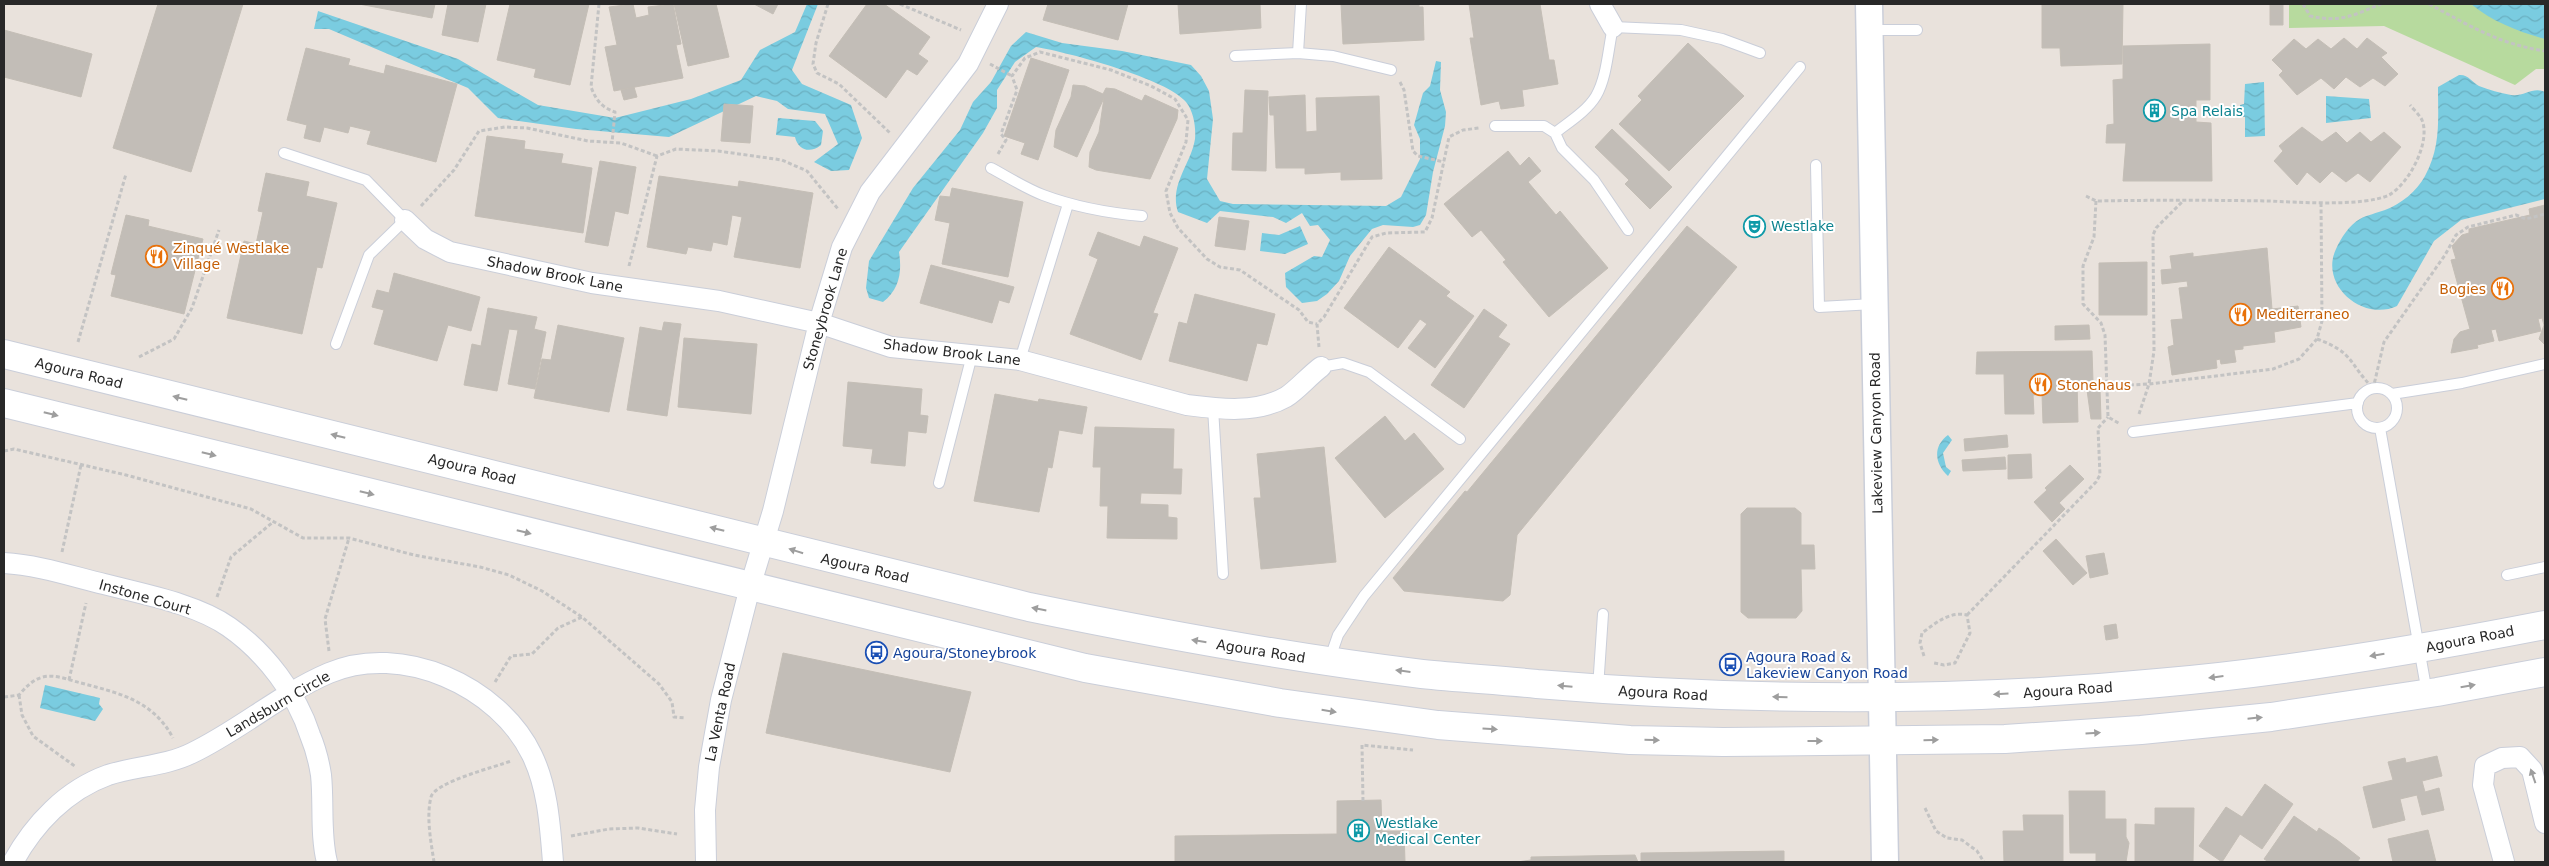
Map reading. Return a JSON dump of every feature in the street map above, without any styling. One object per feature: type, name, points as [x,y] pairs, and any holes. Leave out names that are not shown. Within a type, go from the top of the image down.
[{"type":"main road","name":"Agoura Road","points":[[4,354],[757,564],[1085,668],[1357,715],[1438,725],[1630,740],[1882,741],[2005,738],[2141,730],[2271,717],[2428,693],[2545,672]]},
{"type":"main road","name":"Agoura Road","points":[[4,403],[757,564],[804,553],[1029,607],[1184,639],[1329,662],[1426,674],[1598,689],[1720,696],[1881,698],[1982,696],[2161,683],[2308,666],[2420,649],[2545,625]]},
{"type":"street","name":"Stoneybrook Lane","points":[[757,564],[819,323],[842,247],[870,192],[968,64],[998,4]]},
{"type":"street","points":[[1600,4],[1613,27]]},
{"type":"street","name":"Lakeview Canyon Road","points":[[1869,4],[1885,862]]},
{"type":"street","name":"Shadow Brook Lane","points":[[405,220],[425,239],[450,252],[592,283],[719,301],[819,323],[891,347],[1020,360],[1187,405],[1213,408],[1245,408],[1267,405],[1287,396],[1321,367]]},
{"type":"street","name":"Instone Court","points":[[4,563],[57,572],[181,604],[229,626],[255,650],[278,675],[306,723],[321,773],[327,862]]},
{"type":"street","name":"La Venta Road","points":[[706,862],[705,826],[708,767],[721,700],[757,564]]},
{"type":"street","name":"Landsburn Circle","points":[[13,862],[27,837],[48,813],[81,788],[108,775],[182,758],[331,672],[358,665],[416,666],[456,681],[484,698],[502,715],[532,753],[539,770],[547,801],[553,862]]},
{"type":"street","points":[[2504,862],[2483,785],[2485,766],[2502,758],[2520,757],[2532,770],[2545,822]]},
{"type":"lane","points":[[1298,53],[1302,4]]},
{"type":"lane","points":[[1555,133],[1584,110],[1596,96],[1603,77],[1613,27],[1681,30],[1722,38],[1760,53]]},
{"type":"lane","points":[[1870,30],[1916,30]]},
{"type":"lane","points":[[1234,56],[1298,53],[1334,56],[1391,70]]},
{"type":"lane","points":[[1329,662],[1338,635],[1364,596],[1800,67]]},
{"type":"lane","points":[[1495,126],[1544,126],[1555,133],[1562,148],[1599,187],[1628,230]]},
{"type":"lane","points":[[284,153],[366,180],[405,220],[369,255],[336,344]]},
{"type":"lane","points":[[1816,165],[1820,307],[1874,304]]},
{"type":"lane","points":[[991,168],[1041,194],[1068,204],[1108,213],[1142,216]]},
{"type":"lane","points":[[1020,360],[1068,204]]},
{"type":"lane","points":[[939,483],[972,355]]},
{"type":"lane","points":[[1321,367],[1343,363],[1369,372],[1460,439]]},
{"type":"lane","points":[[2392,394],[2462,383],[2545,364]]},
{"type":"lane","points":[[2380,388],[2392,394],[2396,400],[2397,412],[2391,423],[2380,428],[2374,428],[2362,422],[2357,410],[2358,403],[2364,394],[2373,389],[2380,388]]},
{"type":"lane","points":[[2132,432],[2358,403]]},
{"type":"lane","points":[[1213,408],[1223,574]]},
{"type":"lane","points":[[2380,428],[2428,693]]},
{"type":"lane","points":[[2507,575],[2545,567]]},
{"type":"lane","points":[[1598,689],[1603,614]]},
{"type":"path","points":[[599,4],[591,87],[596,100],[605,108],[615,112],[612,143]]},
{"type":"path","points":[[828,4],[815,50],[813,64],[817,73],[839,84],[867,108],[904,148]]},
{"type":"path","points":[[900,4],[980,39]]},
{"type":"path","points":[[2302,4],[2310,16],[2336,20],[2352,17],[2382,4]]},
{"type":"path","points":[[2429,4],[2493,38],[2520,47],[2545,51]]},
{"type":"path","points":[[1010,75],[1025,58],[1040,52],[1111,70],[1151,86],[1174,99],[1188,120],[1186,142],[1166,191],[1170,214],[1178,228],[1207,259],[1220,267],[1240,270],[1299,310],[1308,322],[1317,324]]},
{"type":"path","points":[[991,168],[1006,140],[1001,134],[1016,90],[1010,75],[994,66]]},
{"type":"path","points":[[1391,70],[1404,90],[1410,142],[1413,151],[1418,156],[1444,162]]},
{"type":"path","points":[[2086,196],[2096,201],[2321,202],[2372,200],[2389,194],[2409,177],[2423,140],[2422,120],[2410,104]]},
{"type":"path","points":[[1317,324],[1324,317],[1372,237],[1386,233],[1425,232],[1432,218],[1449,138],[1463,130],[1495,126]]},
{"type":"path","points":[[405,220],[435,193],[454,170],[479,132],[505,127],[527,128],[588,141],[612,143],[638,148],[657,156],[676,150],[718,151],[782,160],[807,171],[852,228]]},
{"type":"path","points":[[622,288],[634,250],[657,156]]},
{"type":"path","points":[[78,342],[126,174]]},
{"type":"path","points":[[2108,417],[2132,432],[2149,384],[2154,351],[2153,235],[2156,228],[2184,200]]},
{"type":"path","points":[[1967,615],[2096,482],[2100,475],[2098,428],[2108,417],[2104,335],[2101,323],[2083,304],[2083,266],[2094,237],[2096,201]]},
{"type":"path","points":[[2078,388],[2149,384],[2273,369],[2300,359],[2317,339],[2322,321],[2321,202]]},
{"type":"path","points":[[2373,389],[2384,342],[2445,255],[2456,235],[2468,227],[2516,215],[2526,219],[2545,214]]},
{"type":"path","points":[[139,357],[174,339],[192,308],[219,230]]},
{"type":"path","points":[[1317,324],[1321,367]]},
{"type":"path","points":[[2317,339],[2336,346],[2347,354],[2363,379],[2373,389]]},
{"type":"path","points":[[4,451],[14,449],[252,509],[303,538],[349,538],[414,555],[480,567],[509,575],[542,591],[582,617],[659,684],[672,702],[674,717],[686,718]]},
{"type":"path","points":[[57,572],[80,465]]},
{"type":"path","points":[[210,617],[231,557],[273,522]]},
{"type":"path","points":[[331,672],[325,619],[349,538]]},
{"type":"path","points":[[69,680],[91,581]]},
{"type":"path","points":[[1924,656],[1920,643],[1922,633],[1948,615],[1957,613],[1967,615]]},
{"type":"path","points":[[1934,663],[1944,665],[1955,662],[1970,633],[1967,615]]},
{"type":"path","points":[[484,698],[511,656],[532,654],[558,628],[582,617]]},
{"type":"path","points":[[81,788],[75,766],[33,736],[22,716],[20,695],[26,685],[52,676],[128,696],[154,713],[167,726],[182,758]]},
{"type":"path","points":[[4,697],[20,695]]},
{"type":"path","points":[[1363,801],[1362,745],[1420,750]]},
{"type":"path","points":[[434,862],[430,830],[432,796],[438,789],[465,776],[532,753]]},
{"type":"path","points":[[1925,808],[1936,831],[1947,838],[1962,840],[1977,851],[1984,862]]},
{"type":"path","points":[[551,839],[609,829],[638,828],[677,834]]},
{"type":"green space","points":[[2289,4],[2545,4],[2545,69],[2536,69],[2515,85],[2384,26],[2289,28]]},
{"type":"water","points":[[807,4],[818,4],[792,70],[802,84],[851,105],[862,138],[849,170],[831,171],[814,162],[838,144],[825,114],[788,109],[777,101],[756,96],[669,137],[576,129],[498,118],[468,88],[329,29],[314,29],[318,11],[458,59],[538,105],[615,118],[691,99],[741,80],[760,50],[795,32]]},
{"type":"water","points":[[2471,4],[2545,4],[2545,39],[2506,25],[2487,16]]},
{"type":"water","points":[[1026,32],[1062,43],[1122,51],[1191,65],[1201,76],[1209,91],[1213,119],[1207,179],[1220,201],[1233,204],[1386,206],[1401,197],[1420,159],[1420,139],[1414,125],[1423,93],[1430,86],[1436,61],[1441,62],[1440,90],[1446,112],[1445,126],[1433,172],[1426,215],[1420,225],[1413,227],[1383,225],[1372,229],[1350,256],[1339,281],[1327,294],[1317,301],[1302,303],[1286,287],[1285,273],[1314,256],[1322,257],[1330,240],[1318,225],[1310,226],[1302,213],[1286,223],[1273,217],[1220,211],[1207,223],[1178,212],[1176,193],[1178,184],[1195,139],[1194,120],[1186,102],[1176,93],[1139,76],[1070,54],[1036,47],[1015,62],[997,90],[997,108],[983,133],[899,252],[900,273],[893,291],[883,302],[869,298],[866,288],[869,261],[913,188],[960,130],[973,102],[991,82],[1011,46]]},
{"type":"water","points":[[2459,75],[2467,77],[2479,86],[2507,94],[2520,95],[2536,90],[2545,92],[2545,199],[2461,220],[2434,241],[2397,306],[2384,310],[2371,309],[2358,304],[2347,297],[2339,287],[2334,275],[2332,262],[2336,249],[2352,225],[2363,218],[2397,204],[2413,192],[2422,182],[2434,154],[2438,133],[2438,87]]},
{"type":"water","points":[[2264,82],[2265,136],[2245,137],[2245,117],[2240,117],[2240,105],[2244,104],[2245,84]]},
{"type":"water","points":[[2326,96],[2369,99],[2371,118],[2326,123]]},
{"type":"water","points":[[778,118],[815,121],[823,131],[821,145],[809,150],[802,148],[795,137],[776,135]]},
{"type":"water","points":[[1300,226],[1308,244],[1285,254],[1260,251],[1262,233],[1279,235]]},
{"type":"water","points":[[1948,435],[1952,440],[1943,453],[1946,467],[1951,471],[1948,476],[1940,466],[1937,455],[1940,444]]},
{"type":"water","points":[[45,685],[100,698],[99,704],[103,709],[95,721],[40,708]]},
{"type":"building","points":[[158,4],[243,4],[191,172],[113,148]]},
{"type":"building","points":[[359,4],[435,4],[432,18]]},
{"type":"building","points":[[448,4],[486,4],[478,42],[442,35]]},
{"type":"building","points":[[510,4],[589,4],[570,85],[534,77],[536,69],[497,60]]},
{"type":"building","points":[[633,4],[636,18],[649,15],[648,7],[673,4],[681,44],[676,45],[683,78],[614,91],[605,47],[617,45],[609,7]]},
{"type":"building","points":[[674,4],[716,4],[729,57],[688,66]]},
{"type":"building","points":[[754,4],[778,4],[773,14]]},
{"type":"building","points":[[867,4],[884,4],[930,37],[918,54],[928,61],[917,75],[907,69],[886,98],[829,56]]},
{"type":"building","points":[[1048,4],[1128,4],[1118,40],[1043,20]]},
{"type":"building","points":[[1178,4],[1260,4],[1261,28],[1180,34]]},
{"type":"building","points":[[1341,4],[1419,4],[1419,7],[1423,7],[1424,40],[1343,44]]},
{"type":"building","points":[[1469,4],[1540,4],[1549,60],[1554,60],[1558,84],[1522,90],[1524,106],[1501,109],[1499,101],[1481,105],[1470,38],[1474,38]]},
{"type":"building","points":[[2042,4],[2123,4],[2122,64],[2061,66],[2060,48],[2042,48]]},
{"type":"building","points":[[2270,4],[2283,4],[2283,25],[2270,25]]},
{"type":"building","points":[[4,30],[92,54],[81,97],[4,77]]},
{"type":"building","points":[[2344,38],[2357,49],[2367,38],[2387,53],[2381,57],[2398,74],[2385,86],[2373,78],[2360,87],[2346,77],[2334,89],[2321,78],[2297,95],[2279,75],[2283,71],[2272,60],[2294,39],[2306,49],[2318,39],[2331,49]]},
{"type":"building","points":[[1688,43],[1744,96],[1669,171],[1619,124],[1642,100],[1638,96]]},
{"type":"building","name":"Spa Relais","points":[[2210,44],[2210,100],[2196,100],[2196,122],[2211,123],[2212,181],[2123,181],[2126,143],[2106,143],[2107,125],[2114,124],[2113,80],[2123,79],[2123,46]]},
{"type":"building","points":[[306,48],[350,59],[348,65],[384,74],[386,65],[457,84],[436,162],[367,144],[371,131],[350,126],[348,133],[324,127],[320,142],[304,138],[307,125],[287,120]]},
{"type":"building","points":[[1031,58],[1069,70],[1038,160],[1021,154],[1025,143],[1004,136]]},
{"type":"building","points":[[1073,85],[1085,86],[1103,94],[1106,88],[1115,89],[1142,101],[1145,95],[1178,110],[1177,119],[1150,179],[1096,170],[1089,167],[1090,152],[1099,132],[1104,98],[1077,157],[1054,147],[1056,130],[1071,97]]},
{"type":"building","points":[[634,87],[637,97],[624,100],[621,90]]},
{"type":"building","points":[[1245,90],[1268,91],[1266,171],[1232,170],[1233,133],[1243,133]]},
{"type":"building","points":[[1305,95],[1306,132],[1317,131],[1316,98],[1379,96],[1382,179],[1341,180],[1341,172],[1305,174],[1305,168],[1276,168],[1274,115],[1270,115],[1269,97]]},
{"type":"building","points":[[724,104],[753,106],[750,143],[721,141]]},
{"type":"building","points":[[2302,127],[2322,142],[2336,132],[2347,143],[2360,132],[2371,142],[2384,132],[2401,147],[2370,182],[2358,173],[2346,182],[2332,171],[2320,183],[2307,172],[2297,185],[2274,161],[2283,151],[2279,146]]},
{"type":"building","points":[[1612,129],[1672,187],[1650,209],[1625,184],[1629,180],[1595,147]]},
{"type":"building","points":[[487,136],[525,141],[524,149],[563,154],[561,163],[592,168],[583,233],[475,216]]},
{"type":"building","points":[[1508,151],[1520,166],[1529,157],[1541,171],[1528,182],[1556,215],[1560,211],[1608,268],[1549,317],[1503,262],[1506,260],[1481,230],[1472,237],[1444,204]]},
{"type":"building","points":[[600,161],[636,167],[628,214],[615,211],[608,246],[585,242]]},
{"type":"building","points":[[266,173],[309,182],[306,196],[337,203],[322,268],[317,267],[302,334],[227,318],[244,241],[256,244],[263,212],[258,211]]},
{"type":"building","points":[[659,176],[738,187],[739,181],[813,193],[800,268],[734,257],[742,217],[732,215],[727,245],[713,242],[711,251],[688,247],[686,254],[647,247]]},
{"type":"building","points":[[952,188],[1023,202],[1008,277],[942,264],[950,223],[935,220],[940,196],[950,197]]},
{"type":"building","name":"Bogies","points":[[2545,205],[2545,345],[2539,339],[2544,325],[2542,318],[2538,319],[2541,331],[2499,341],[2496,329],[2491,330],[2494,341],[2477,345],[2478,348],[2451,353],[2454,339],[2460,332],[2470,329],[2451,260],[2456,259],[2452,246],[2462,235],[2469,233],[2469,229],[2530,215],[2529,209]]},
{"type":"building","name":"Zinqué Westlake Village","points":[[126,215],[149,220],[148,226],[203,239],[184,314],[111,296],[116,275],[111,274]]},
{"type":"building","points":[[1219,217],[1249,221],[1245,250],[1215,246]]},
{"type":"building","points":[[1687,226],[1737,267],[1517,535],[1510,595],[1503,601],[1404,591],[1393,578],[1465,491],[1467,492]]},
{"type":"building","points":[[1098,232],[1140,247],[1144,236],[1178,248],[1153,313],[1158,314],[1141,360],[1070,334],[1098,259],[1089,255]]},
{"type":"building","points":[[1389,247],[1450,292],[1446,296],[1474,316],[1435,368],[1408,348],[1427,324],[1420,319],[1398,348],[1344,308]]},
{"type":"building","name":"Mediterraneo","points":[[2267,248],[2272,309],[2298,306],[2301,327],[2274,332],[2275,342],[2243,346],[2243,349],[2234,350],[2236,362],[2221,364],[2220,359],[2216,360],[2217,368],[2172,375],[2168,347],[2174,345],[2171,320],[2183,319],[2179,288],[2188,287],[2187,281],[2162,284],[2161,270],[2172,269],[2170,256],[2193,253],[2193,257]]},
{"type":"building","points":[[2147,262],[2147,315],[2099,315],[2099,263]]},
{"type":"building","points":[[931,265],[1014,287],[1009,303],[999,300],[992,323],[920,303]]},
{"type":"building","points":[[394,273],[480,297],[471,331],[448,325],[437,361],[374,344],[384,310],[372,307],[377,290],[389,293]]},
{"type":"building","points":[[1195,294],[1275,314],[1267,345],[1257,343],[1247,381],[1169,361],[1179,322],[1187,324]]},
{"type":"building","points":[[488,308],[537,317],[534,329],[546,332],[535,389],[508,384],[518,330],[509,329],[497,391],[464,385],[472,344],[481,346]]},
{"type":"building","points":[[1484,309],[1507,325],[1498,337],[1510,344],[1464,408],[1431,385]]},
{"type":"building","points":[[664,322],[681,324],[667,416],[627,410],[640,327],[662,331]]},
{"type":"building","points":[[558,325],[624,338],[609,412],[534,398],[542,359],[551,360]]},
{"type":"building","points":[[2089,325],[2090,339],[2055,340],[2055,326]]},
{"type":"building","points":[[684,338],[757,344],[751,414],[678,407]]},
{"type":"building","name":"Stonehaus","points":[[2092,351],[2093,381],[2077,381],[2078,422],[2043,423],[2042,394],[2033,395],[2034,414],[2005,414],[2004,374],[1976,374],[1977,352]]},
{"type":"building","points":[[848,382],[922,389],[920,415],[928,416],[926,433],[908,431],[905,466],[871,463],[873,449],[843,446]]},
{"type":"building","points":[[2100,389],[2101,419],[2091,419],[2087,390]]},
{"type":"building","points":[[995,394],[1038,402],[1039,399],[1087,407],[1082,434],[1059,430],[1052,468],[1048,467],[1039,512],[974,501]]},
{"type":"building","points":[[1385,416],[1405,441],[1414,433],[1444,469],[1385,518],[1335,458]]},
{"type":"building","points":[[1095,427],[1174,429],[1173,469],[1182,469],[1181,494],[1141,493],[1140,504],[1168,505],[1168,517],[1177,518],[1177,539],[1107,538],[1108,506],[1100,506],[1101,467],[1093,467]]},
{"type":"building","points":[[2007,435],[2008,447],[1965,451],[1964,439]]},
{"type":"building","points":[[1324,447],[1336,562],[1261,569],[1254,498],[1261,498],[1257,454]]},
{"type":"building","points":[[2031,454],[2032,478],[2008,479],[2008,455]]},
{"type":"building","points":[[2005,457],[2006,469],[1963,471],[1962,460]]},
{"type":"building","points":[[2070,465],[2084,479],[2059,503],[2045,488]]},
{"type":"building","points":[[2047,490],[2065,509],[2052,522],[2034,502]]},
{"type":"building","points":[[1747,508],[1795,508],[1801,513],[1801,545],[1814,545],[1815,569],[1801,569],[1802,611],[1796,618],[1748,618],[1741,612],[1741,514]]},
{"type":"building","points":[[2056,539],[2087,573],[2073,585],[2043,551]]},
{"type":"building","points":[[2104,553],[2108,574],[2090,578],[2086,556]]},
{"type":"building","points":[[2116,624],[2118,638],[2106,640],[2104,626]]},
{"type":"building","points":[[783,653],[971,692],[950,772],[766,733]]},
{"type":"building","points":[[2437,756],[2442,776],[2422,781],[2425,792],[2439,788],[2444,810],[2422,815],[2417,795],[2400,799],[2405,820],[2373,828],[2363,787],[2393,780],[2388,762],[2405,758],[2406,763]]},
{"type":"building","points":[[2265,784],[2293,804],[2262,849],[2240,834],[2222,862],[2199,846],[2226,807],[2242,817]]},
{"type":"building","points":[[2069,791],[2105,791],[2105,819],[2126,819],[2126,837],[2129,843],[2126,862],[2096,862],[2096,853],[2070,853]]},
{"type":"building","name":"Westlake Medical Center","points":[[1381,800],[1382,831],[1404,831],[1405,862],[1175,862],[1175,836],[1337,834],[1337,801]]},
{"type":"building","points":[[2155,808],[2194,808],[2193,862],[2135,862],[2135,824],[2155,825]]},
{"type":"building","points":[[2023,815],[2063,815],[2063,862],[2004,862],[2003,831],[2024,831]]},
{"type":"building","points":[[2294,816],[2317,832],[2319,828],[2360,858],[2357,862],[2269,862],[2264,859]]},
{"type":"building","points":[[2428,830],[2436,862],[2393,862],[2388,839]]},
{"type":"building","points":[[1784,851],[1784,862],[1641,862],[1641,853]]},
{"type":"building","points":[[1635,855],[1638,862],[1517,862],[1531,860],[1531,857]]},
{"type":"place","name":"Spa Relais","points":[[2155,111]]},
{"type":"place","name":"Westlake","points":[[1755,226]]},
{"type":"place","name":"Zinqué Westlake Village","points":[[157,256]]},
{"type":"place","name":"Bogies","points":[[2502,289]]},
{"type":"place","name":"Mediterraneo","points":[[2240,314]]},
{"type":"place","name":"Stonehaus","points":[[2041,385]]},
{"type":"place","name":"Agoura/Stoneybrook","points":[[877,653]]},
{"type":"place","name":"Agoura Road & Lakeview Canyon Road","points":[[1730,665]]},
{"type":"place","name":"Westlake Medical Center","points":[[1359,831]]}]
